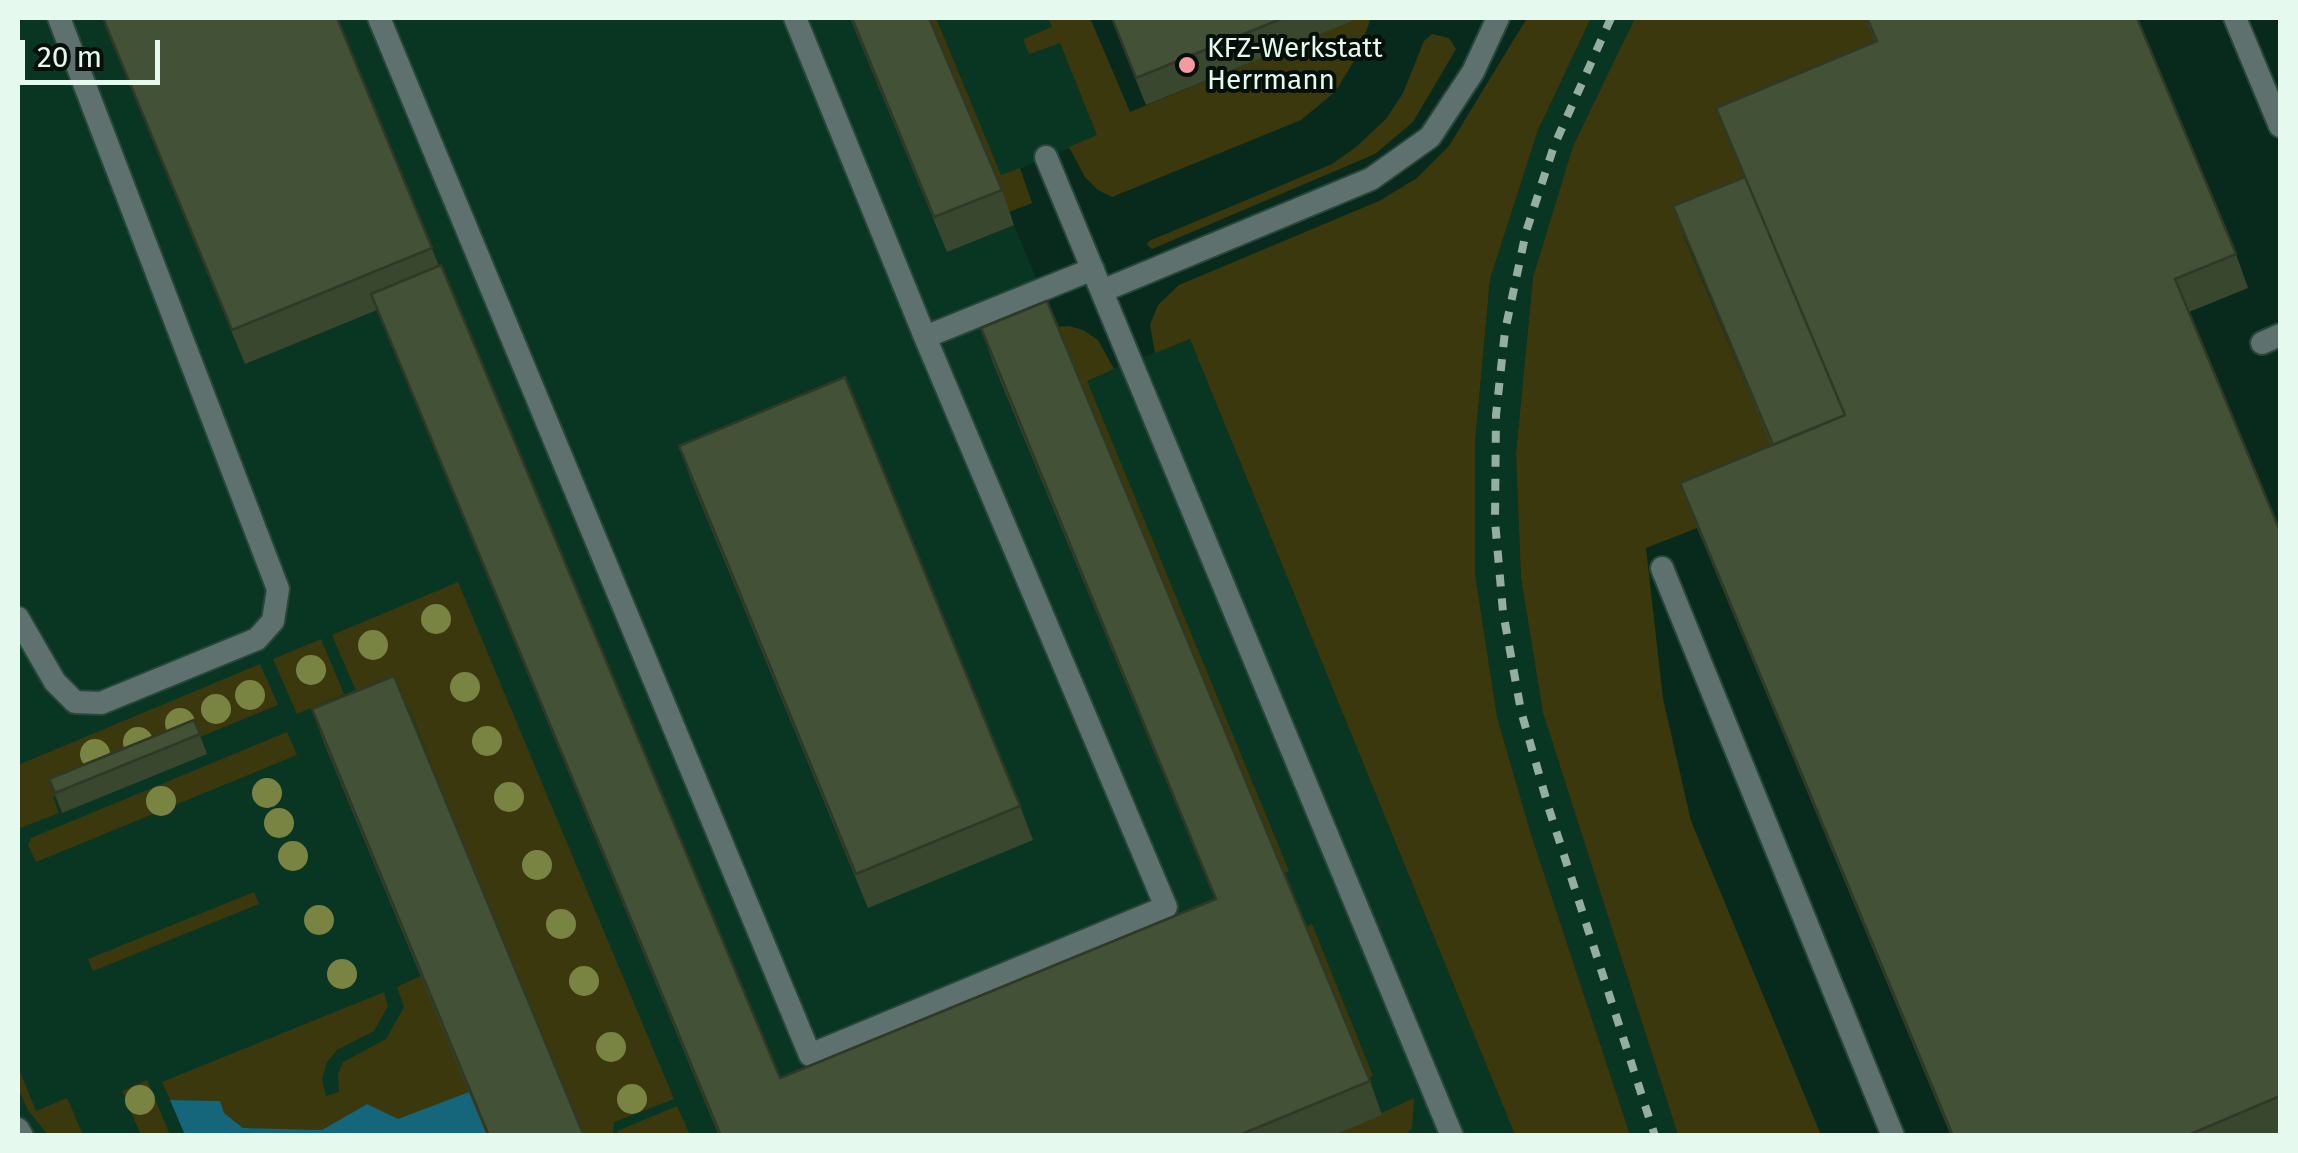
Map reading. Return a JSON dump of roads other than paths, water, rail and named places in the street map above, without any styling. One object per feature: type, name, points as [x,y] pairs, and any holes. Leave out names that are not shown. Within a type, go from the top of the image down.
[{"type":"lane","points":[[18,618],[55,682],[75,702],[101,704],[257,639],[272,620],[278,590],[58,18]]},
{"type":"lane","points":[[379,18],[810,1055],[1166,907],[925,338],[795,18]]},
{"type":"lane","points":[[925,338],[1371,180],[1430,137],[1473,72],[1498,18]]},
{"type":"lane","points":[[2235,18],[2280,126]]},
{"type":"lane","points":[[1046,157],[1446,1131]]},
{"type":"lane","points":[[1662,568],[1893,1136]]},
{"type":"lane","points":[[18,1129],[22,1136]]},
{"type":"water","points":[[469,1092],[487,1135],[185,1135],[170,1100],[220,1101],[224,1113],[243,1128],[322,1130],[367,1104],[398,1119]]},
{"type":"railway","points":[[1611,18],[1554,146],[1526,232],[1505,331],[1496,415],[1495,521],[1503,612],[1521,711],[1655,1136]]},
{"type":"place","name":"KFZ-Werkstatt Herrmann","points":[[1187,65]]}]
